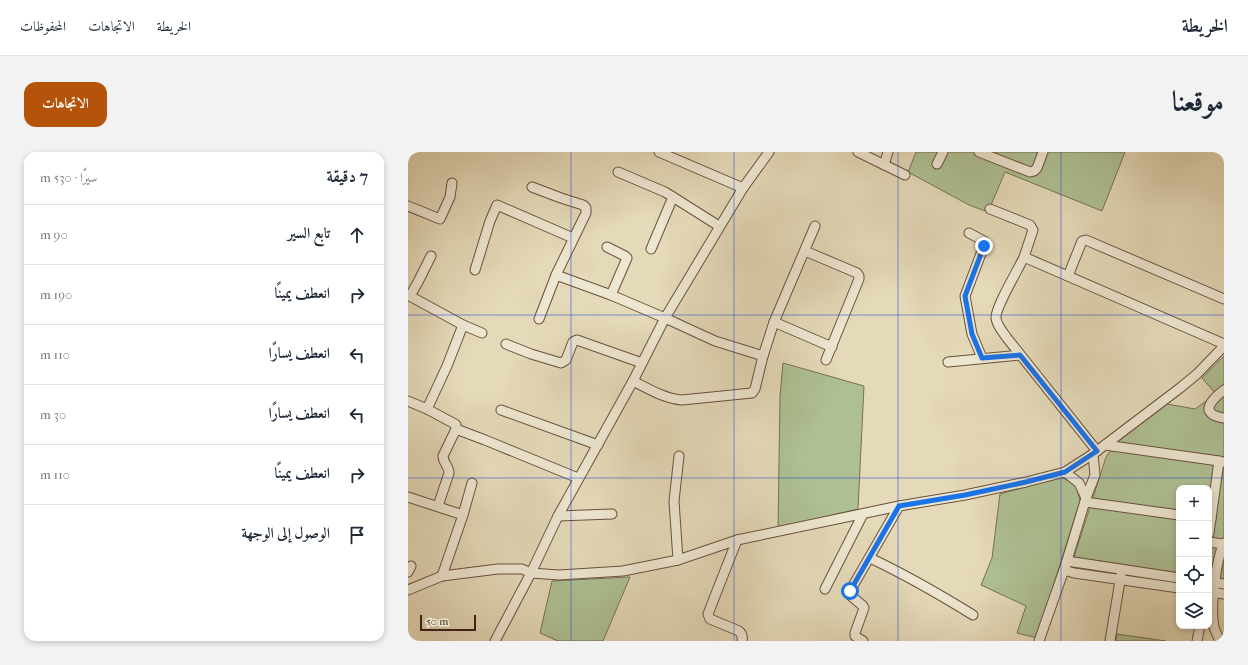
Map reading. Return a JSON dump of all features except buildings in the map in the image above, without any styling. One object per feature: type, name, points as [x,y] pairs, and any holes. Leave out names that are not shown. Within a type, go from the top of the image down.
[{"type":"street","points":[[659,152],[743,188]]},
{"type":"street","points":[[858,152],[905,175]]},
{"type":"street","points":[[884,165],[888,152]]},
{"type":"street","points":[[937,164],[943,152]]},
{"type":"street","points":[[979,152],[1030,172],[1037,168],[1043,152]]},
{"type":"street","points":[[495,641],[531,573],[578,478],[633,381],[665,318],[719,226],[766,153]]},
{"type":"street","points":[[618,172],[674,197],[719,226]]},
{"type":"street","points":[[408,206],[440,219],[450,197],[452,183]]},
{"type":"street","points":[[532,187],[583,205],[586,208],[586,212],[556,275],[539,319]]},
{"type":"street","points":[[651,249],[674,197]]},
{"type":"street","points":[[475,270],[490,221],[497,205],[573,238]]},
{"type":"street","points":[[990,209],[1030,225],[1033,230],[1024,257],[996,314],[1001,330],[1098,450],[1221,462],[1212,509]]},
{"type":"street","points":[[633,381],[676,400],[752,393],[755,389],[763,356],[774,322],[815,226]]},
{"type":"street","points":[[969,234],[984,241],[965,296],[972,334],[982,358]]},
{"type":"street","points":[[1068,276],[1082,241],[1086,240],[1224,299]]},
{"type":"street","points":[[607,247],[625,256],[626,258],[612,296]]},
{"type":"street","points":[[805,251],[857,273],[859,276],[826,360]]},
{"type":"street","points":[[431,256],[409,296],[463,325],[482,333]]},
{"type":"street","points":[[408,590],[442,576],[465,572],[511,568],[522,569],[531,573],[560,575],[623,571],[678,560],[737,540],[899,506],[1003,487],[1065,472],[1098,450],[1180,388],[1197,374],[1224,345],[1024,257]]},
{"type":"street","points":[[556,275],[612,296],[715,341],[763,356]]},
{"type":"street","points":[[774,322],[832,347]]},
{"type":"street","points":[[427,409],[447,366],[463,325]]},
{"type":"street","points":[[506,344],[531,354],[561,363],[566,360],[573,342],[577,340],[642,363]]},
{"type":"street","points":[[948,362],[1020,355]]},
{"type":"street","points":[[1224,390],[1209,404],[1209,408],[1211,413],[1215,416],[1224,418]]},
{"type":"street","points":[[408,401],[427,409],[456,425],[456,429],[443,456],[449,473],[438,506]]},
{"type":"street","points":[[501,410],[598,445]]},
{"type":"street","points":[[456,429],[578,478]]},
{"type":"street","points":[[1039,641],[1095,475],[1098,450]]},
{"type":"street","points":[[678,560],[674,501],[679,456]]},
{"type":"street","points":[[1065,472],[1079,483],[1086,500]]},
{"type":"street","points":[[442,576],[463,515],[472,483]]},
{"type":"street","points":[[408,497],[463,515]]},
{"type":"street","points":[[1086,500],[1176,515]]},
{"type":"street","points":[[864,641],[855,636],[855,633],[864,608],[850,595],[850,591],[899,506]]},
{"type":"street","points":[[558,516],[612,514]]},
{"type":"street","points":[[825,589],[863,514]]},
{"type":"street","points":[[737,540],[708,614],[710,619],[739,631],[742,634],[742,641]]},
{"type":"street","points":[[1212,542],[1224,543],[1216,583]]},
{"type":"street","points":[[870,558],[902,573],[973,615]]},
{"type":"street","points":[[1067,561],[1176,578]]},
{"type":"street","points":[[1064,570],[1176,588]]},
{"type":"street","points":[[1110,641],[1121,570]]},
{"type":"street","points":[[1212,593],[1224,594]]},
{"type":"street","points":[[1212,601],[1214,628],[1220,641]]},
{"type":"street","points":[[1197,641],[1200,629]]},
{"type":"green space","points":[[916,152],[1125,152],[1102,211],[1005,172],[988,212],[969,205],[908,172]]},
{"type":"green space","points":[[1224,356],[1224,579],[1212,577],[1212,485],[1176,485],[1176,573],[1074,557],[1106,457],[1116,443],[1167,404],[1195,409],[1216,394],[1202,378]]},
{"type":"green space","points":[[783,363],[864,386],[858,509],[778,528],[780,396]]},
{"type":"green space","points":[[1061,477],[1076,485],[1080,501],[1037,638],[1017,633],[1026,606],[981,585],[992,558],[1000,494]]},
{"type":"green space","points":[[630,577],[603,641],[558,641],[540,633],[552,581]]},
{"type":"green space","points":[[1117,634],[1166,641],[1116,641]]},
{"type":"route","points":[[850,591],[899,506],[965,495],[1065,472],[1097,451],[1020,355],[982,358],[972,334],[965,300],[965,292],[984,246]]}]
